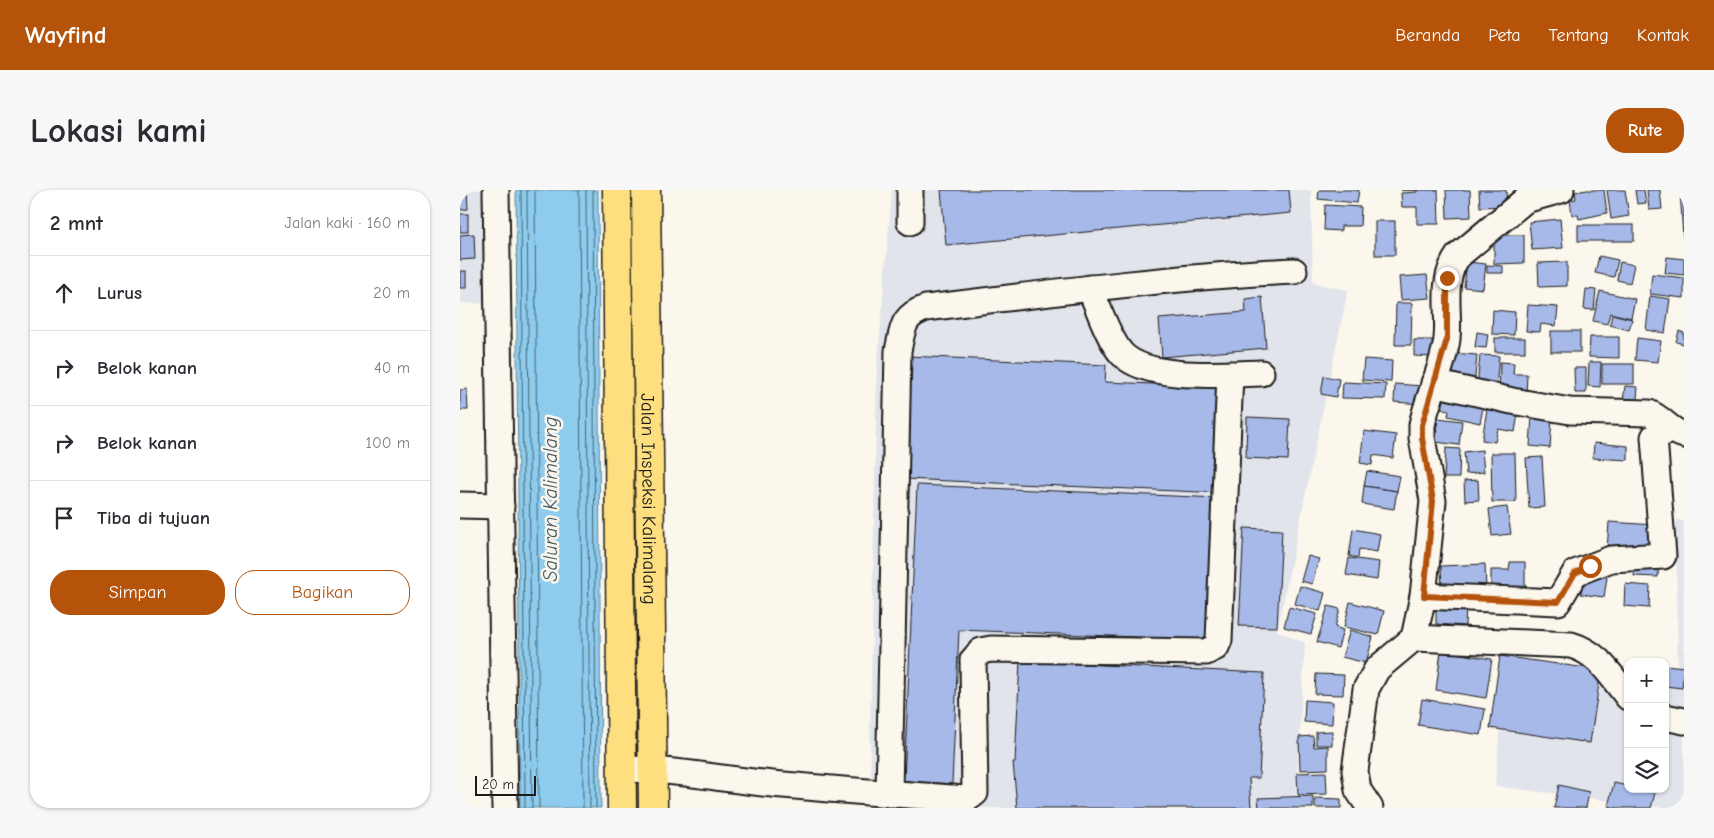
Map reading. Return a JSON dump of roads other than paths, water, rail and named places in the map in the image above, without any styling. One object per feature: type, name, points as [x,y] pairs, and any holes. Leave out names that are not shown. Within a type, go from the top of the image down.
[{"type":"main road","name":"Jalan Inspeksi Kalimalang","points":[[617,190],[622,808]]},
{"type":"main road","name":"Jalan Inspeksi Kalimalang","points":[[646,190],[653,808]]},
{"type":"main road","points":[[618,329],[648,333]]},
{"type":"street","points":[[496,190],[505,808]]},
{"type":"street","points":[[910,190],[910,222]]},
{"type":"street","points":[[1370,808],[1358,790],[1355,772],[1366,689],[1377,669],[1414,638],[1424,596],[1433,501],[1422,438],[1422,425],[1447,339],[1447,278],[1451,266],[1458,256],[1529,195],[1560,190]]},
{"type":"street","points":[[889,794],[898,351],[904,324],[913,312],[926,308],[1090,288],[1294,270]]},
{"type":"street","points":[[1090,288],[1122,354],[1138,365],[1168,372],[1261,373]]},
{"type":"street","points":[[623,769],[652,769],[689,775],[889,794],[967,799],[976,793],[973,660],[981,651],[991,649],[1206,652],[1216,647],[1219,640],[1230,374]]},
{"type":"street","points":[[1434,383],[1512,401],[1570,411],[1649,413],[1678,432]]},
{"type":"street","points":[[1424,596],[1558,602],[1575,573],[1611,559],[1663,556],[1654,437],[1678,432]]},
{"type":"street","points":[[460,505],[501,506]]},
{"type":"street","points":[[1414,638],[1571,646],[1585,649],[1598,658],[1624,692]]},
{"type":"street","points":[[1669,718],[1684,721]]},
{"type":"water","name":"Saluran Kalimalang","points":[[516,190],[598,190],[601,808],[520,808]]}]
